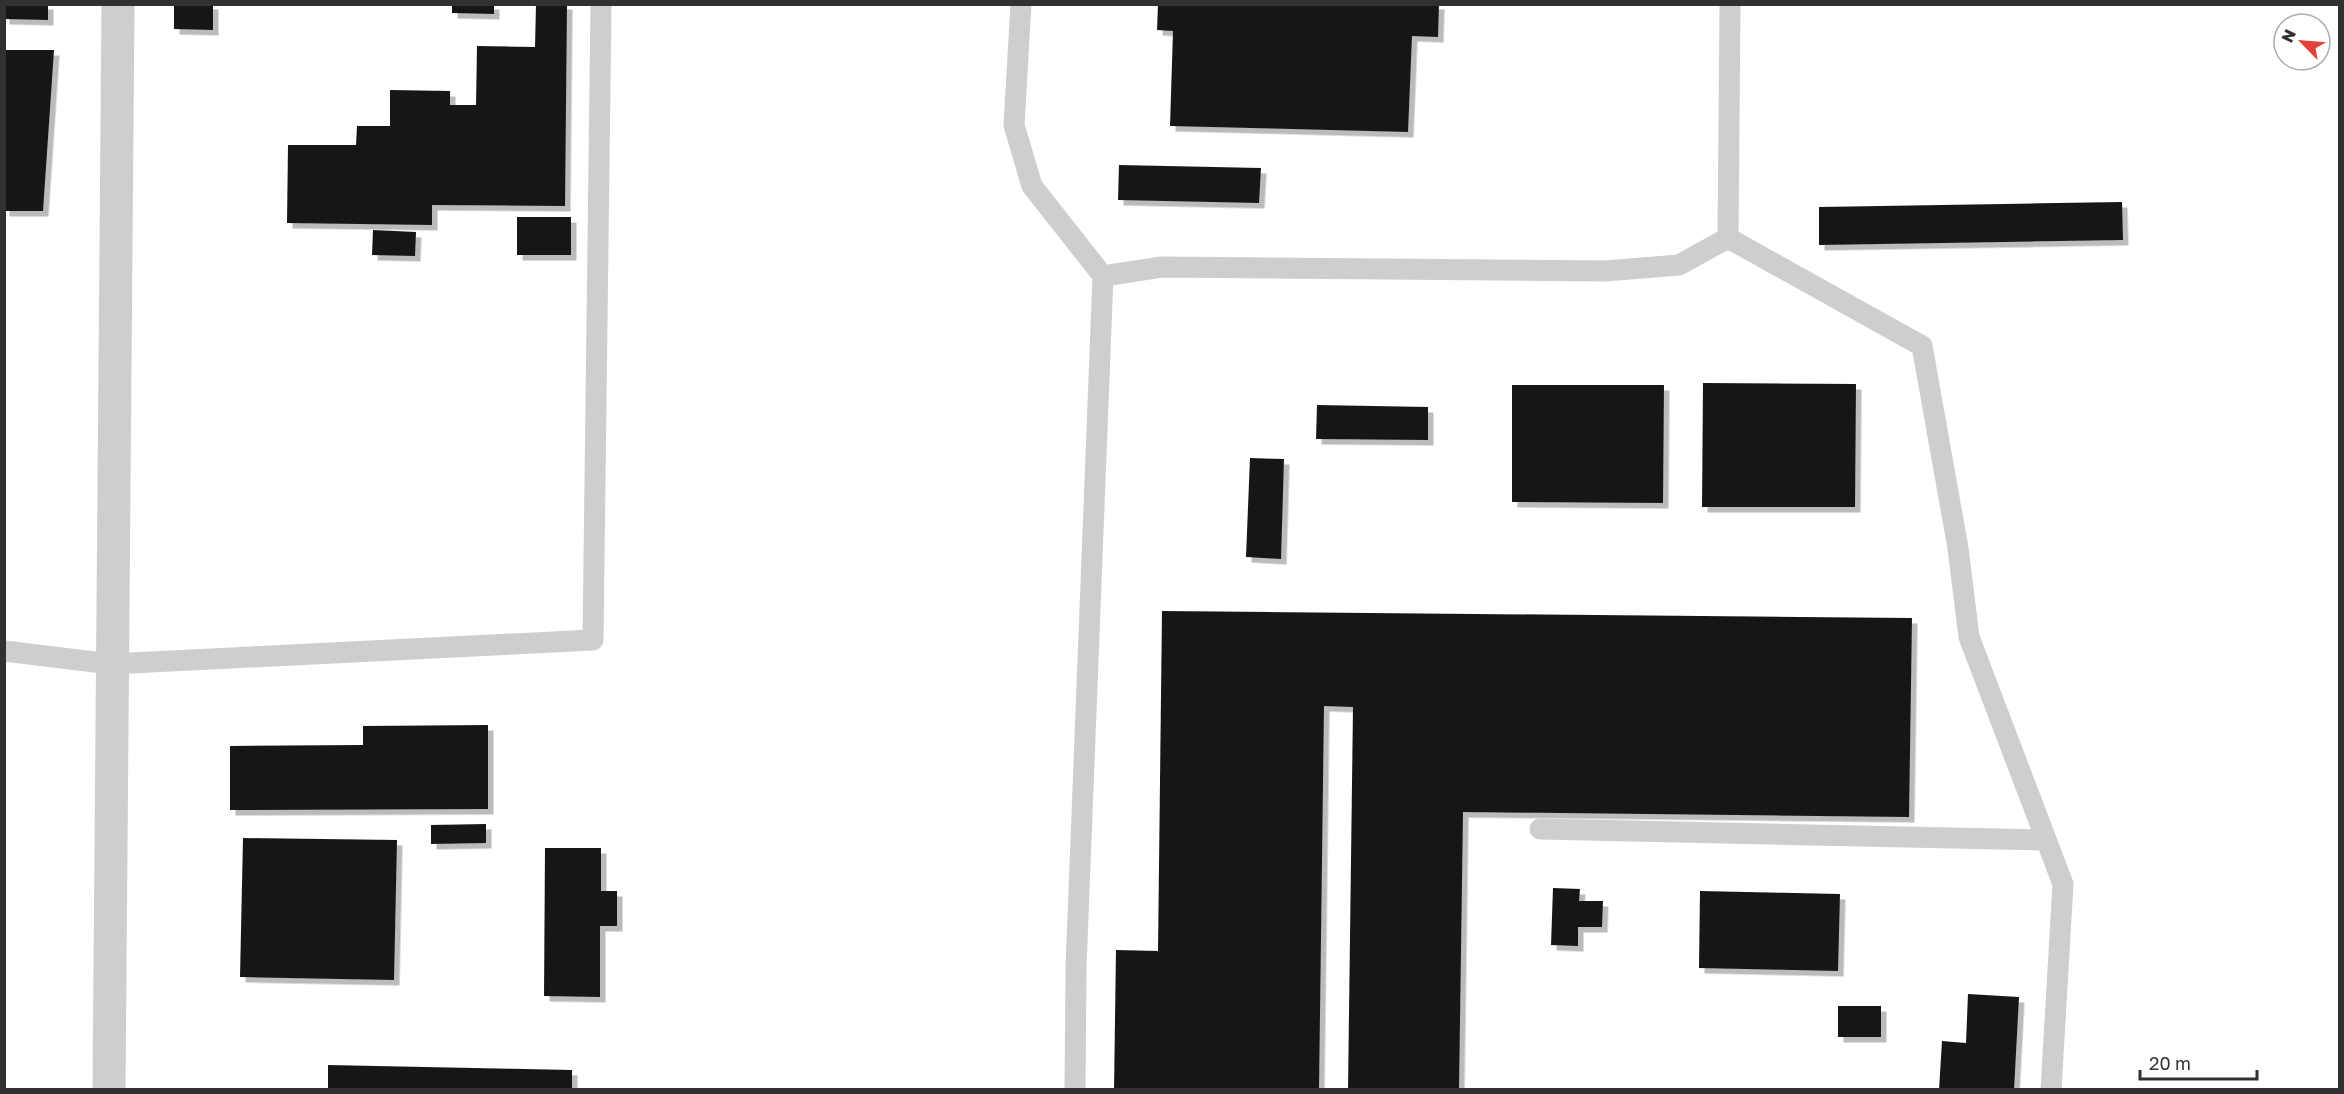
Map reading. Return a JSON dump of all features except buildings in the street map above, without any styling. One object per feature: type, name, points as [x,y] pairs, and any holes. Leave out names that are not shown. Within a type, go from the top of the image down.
[{"type":"street","points":[[109,1089],[118,4]]},
{"type":"lane","points":[[4,651],[111,664],[593,640],[601,4]]},
{"type":"lane","points":[[1021,4],[1014,125],[1032,186],[1102,276],[1076,968],[1075,1089]]},
{"type":"lane","points":[[1728,238],[1730,4]]},
{"type":"lane","points":[[1102,276],[1162,267],[1605,272],[1679,266],[1728,238]]},
{"type":"lane","points":[[1728,238],[1923,346],[1958,548],[1969,637],[2063,884],[2051,1089]]},
{"type":"lane","points":[[1540,829],[2046,840]]}]
